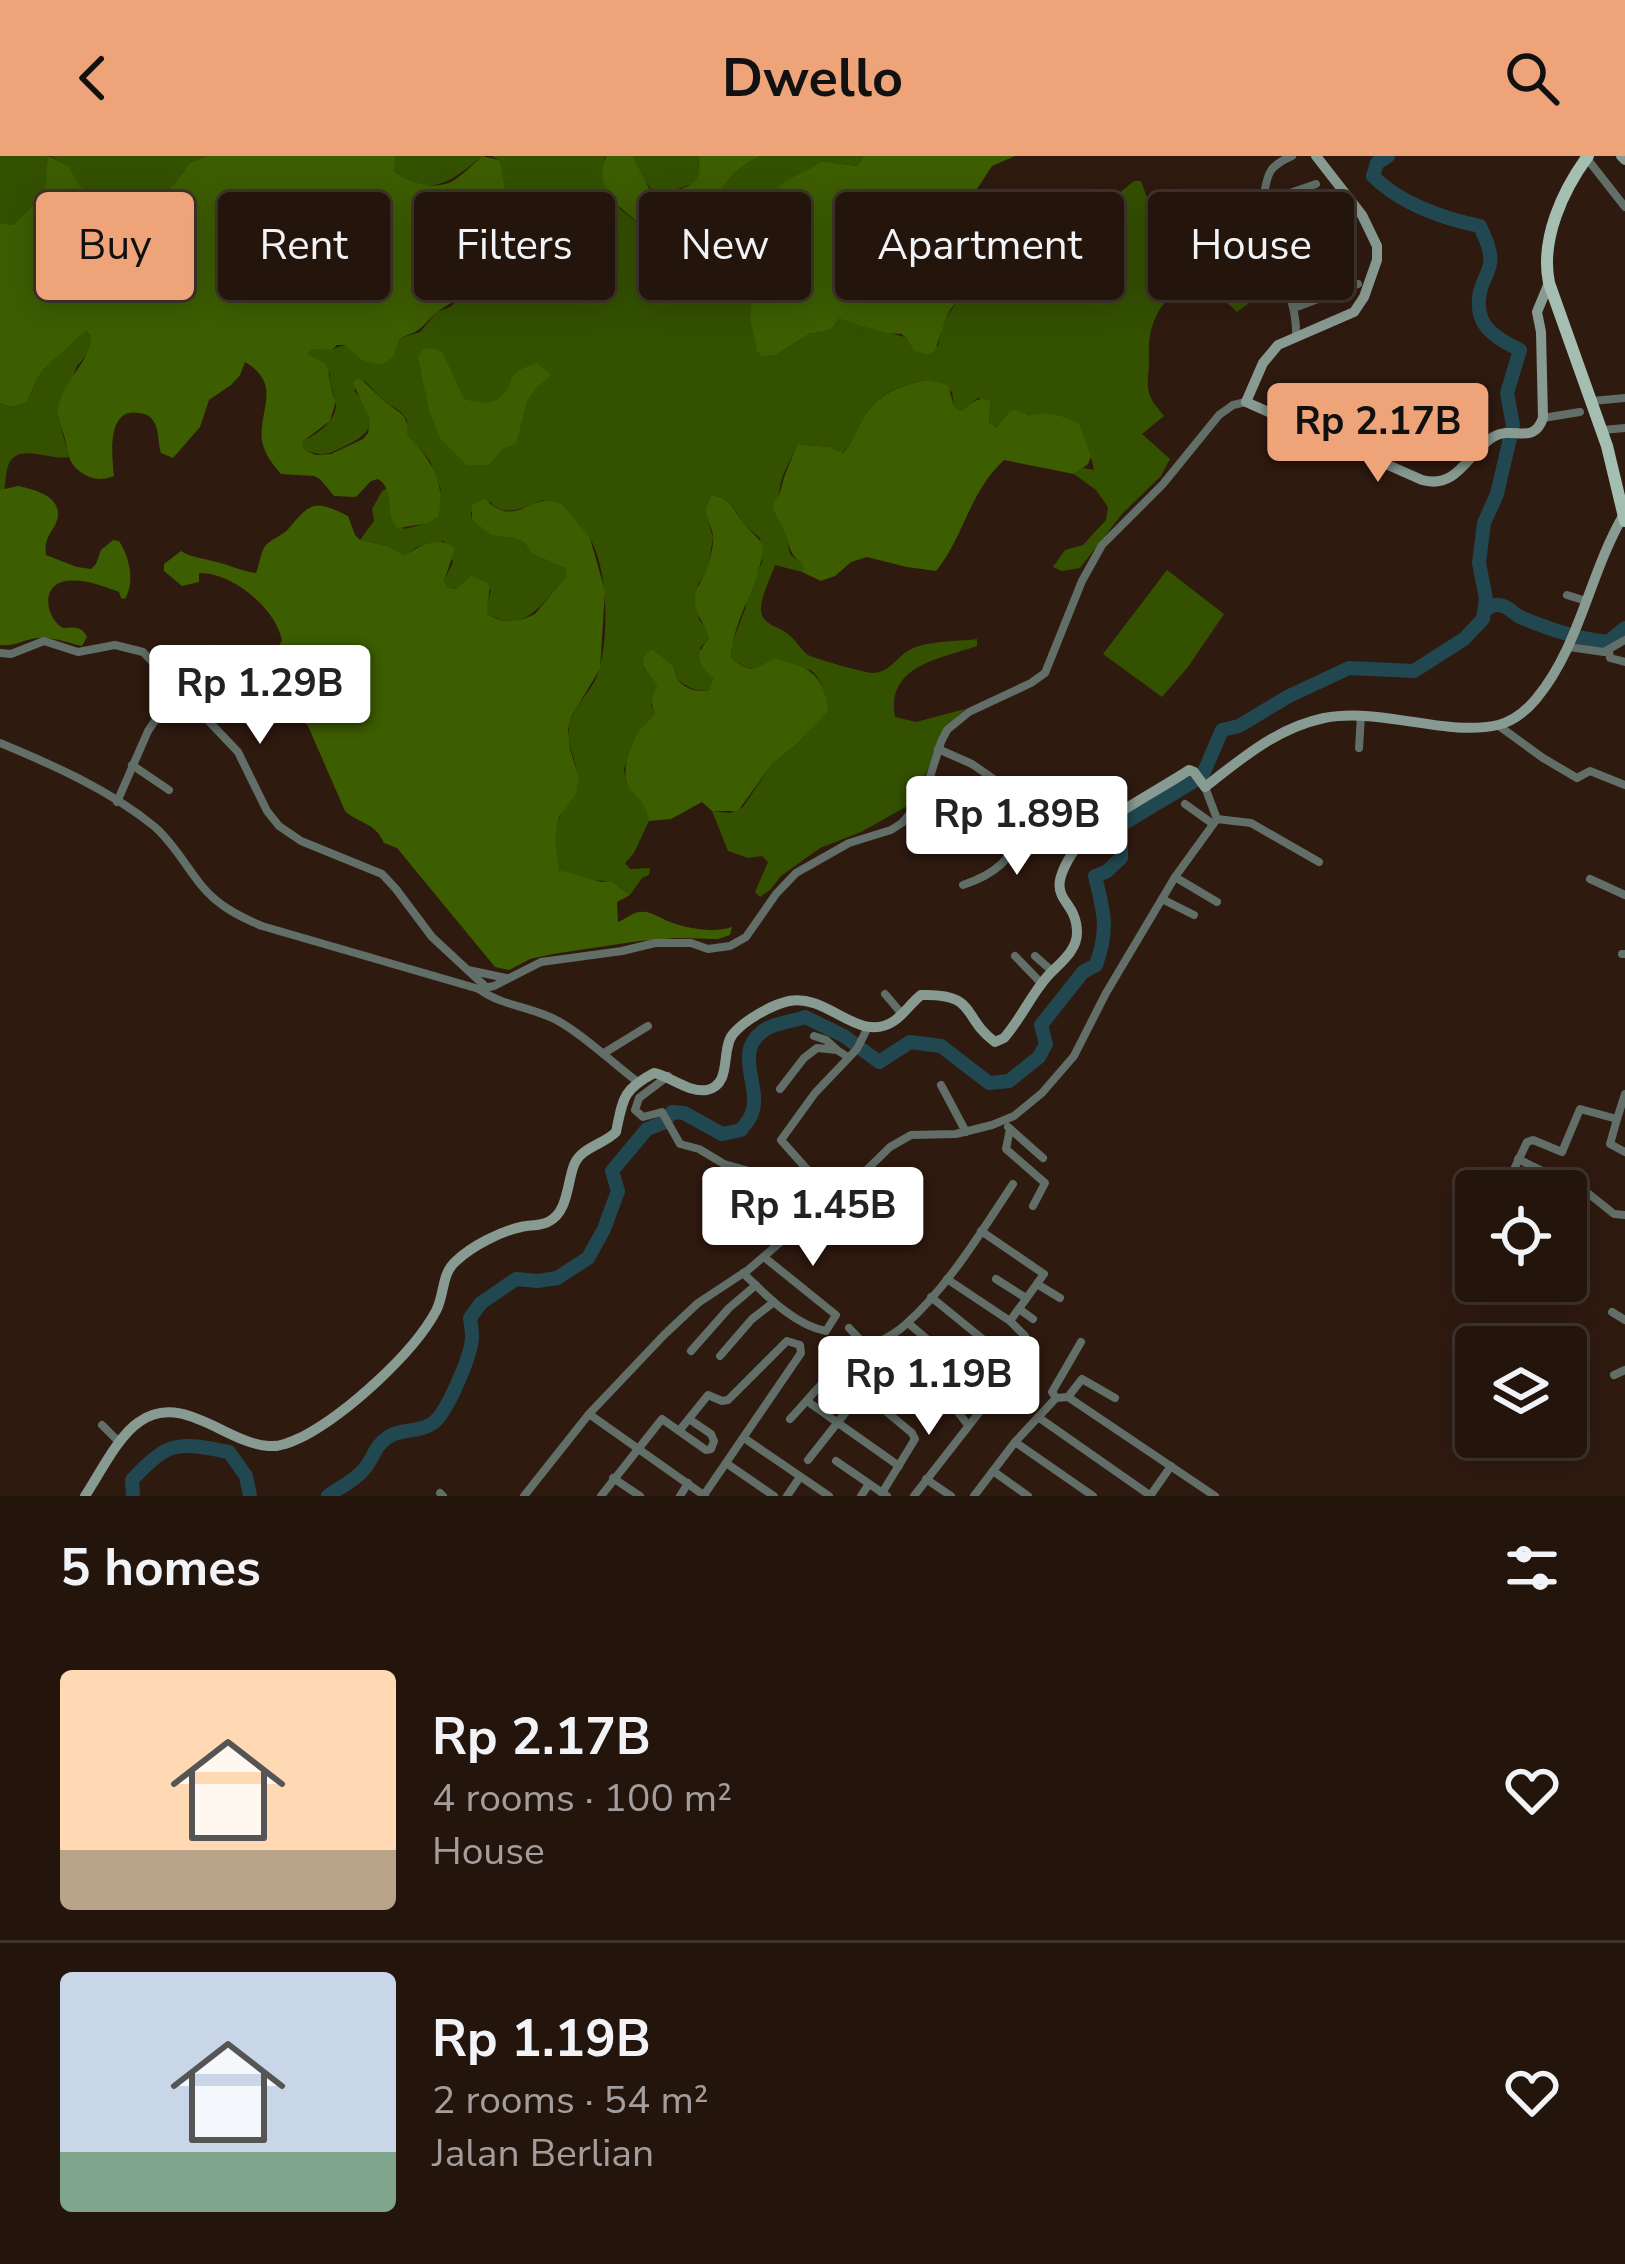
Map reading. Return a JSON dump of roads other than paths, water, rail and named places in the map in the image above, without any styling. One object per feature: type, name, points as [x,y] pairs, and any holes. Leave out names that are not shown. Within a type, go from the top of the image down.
[{"type":"main road","points":[[1586,157],[1568,185],[1547,260],[1550,283],[1611,460],[1624,519]]},
{"type":"street","points":[[1264,192],[1271,161],[1292,156]]},
{"type":"street","points":[[1246,402],[1267,357],[1278,345],[1354,312],[1364,297],[1378,253],[1362,215],[1316,156]]},
{"type":"street","points":[[1586,157],[1625,207]]},
{"type":"street","points":[[1293,192],[1316,184]]},
{"type":"street","points":[[483,988],[541,962],[655,944],[716,949],[737,943],[796,873],[849,843],[894,829],[910,817],[928,787],[947,730],[969,712],[1045,673],[1082,581],[1102,545],[1233,405],[1246,402],[1435,483],[1456,474],[1494,436],[1536,432],[1543,418],[1537,312],[1550,283]]},
{"type":"street","points":[[1294,308],[1358,284]]},
{"type":"street","points":[[1291,300],[1296,336]]},
{"type":"street","points":[[1592,401],[1625,398]]},
{"type":"street","points":[[1543,418],[1580,412]]},
{"type":"street","points":[[1601,430],[1625,428]]},
{"type":"street","points":[[1201,782],[1278,734],[1328,717],[1460,727],[1498,725],[1516,718],[1557,669],[1609,540],[1624,519]]},
{"type":"street","points":[[1567,595],[1586,601]]},
{"type":"street","points":[[1572,639],[1609,651]]},
{"type":"street","points":[[1609,651],[1625,640]]},
{"type":"street","points":[[0,653],[44,641],[78,652],[103,646],[143,652],[238,752],[278,826],[301,841],[382,874],[432,937],[483,988]]},
{"type":"street","points":[[117,802],[148,730],[212,649]]},
{"type":"street","points":[[1609,651],[1610,658],[1625,662]]},
{"type":"street","points":[[211,722],[224,710]]},
{"type":"street","points":[[1359,748],[1361,716]]},
{"type":"street","points":[[1498,725],[1577,778],[1590,771],[1625,785]]},
{"type":"street","points":[[0,743],[66,772],[152,825],[214,898],[242,918],[483,988],[511,1005],[553,1018],[632,1078]]},
{"type":"street","points":[[938,749],[972,764],[1012,797],[1048,818],[1072,847]]},
{"type":"street","points":[[132,765],[169,790]]},
{"type":"street","points":[[632,1078],[654,1072],[699,1090],[715,1086],[722,1077],[733,1034],[772,1007],[792,1000],[818,1004],[868,1028],[890,1024],[898,1010],[921,995],[958,999],[995,1042],[1009,1033],[1038,982],[1070,952],[1077,938],[1075,920],[1059,892],[1072,847],[1189,770],[1201,782],[1215,822]]},
{"type":"street","points":[[1185,804],[1215,822],[1251,823],[1318,862]]},
{"type":"street","points":[[962,885],[992,874],[1022,839],[1037,812]]},
{"type":"street","points":[[524,1496],[589,1414],[698,1303],[835,1201],[879,1156],[900,1140],[919,1134],[1007,1125],[1032,1103],[1074,1056],[1175,877],[1215,822]]},
{"type":"street","points":[[1175,877],[1217,902]]},
{"type":"street","points":[[1590,879],[1625,895]]},
{"type":"street","points":[[1162,899],[1194,916]]},
{"type":"street","points":[[1015,956],[1038,982]]},
{"type":"street","points":[[1035,956],[1050,968]]},
{"type":"street","points":[[466,969],[509,979]]},
{"type":"street","points":[[885,994],[898,1010]]},
{"type":"street","points":[[604,1053],[648,1026]]},
{"type":"street","points":[[835,1201],[781,1142],[815,1093],[860,1046],[868,1028]]},
{"type":"street","points":[[814,1036],[848,1058]]},
{"type":"street","points":[[780,1089],[808,1053],[817,1048],[837,1050]]},
{"type":"street","points":[[668,1076],[639,1097],[635,1110],[643,1118],[664,1113],[680,1144],[767,1176],[803,1223]]},
{"type":"street","points":[[85,1496],[137,1423],[160,1414],[206,1421],[247,1442],[275,1447],[338,1414],[372,1388],[424,1328],[440,1304],[448,1268],[504,1232],[548,1222],[557,1215],[575,1162],[616,1132],[622,1098],[632,1078]]},
{"type":"street","points":[[941,1085],[966,1132]]},
{"type":"street","points":[[1625,1094],[1610,1144],[1625,1151]]},
{"type":"street","points":[[1513,1170],[1531,1140],[1562,1152],[1582,1108],[1617,1119]]},
{"type":"street","points":[[1007,1125],[1043,1158]]},
{"type":"street","points":[[1007,1125],[1006,1149],[1045,1183],[1033,1207]]},
{"type":"street","points":[[1518,1160],[1589,1194],[1614,1214],[1625,1215]]},
{"type":"street","points":[[790,1419],[842,1364],[886,1341],[908,1323],[947,1280],[1013,1184]]},
{"type":"street","points":[[980,1231],[1043,1271],[1010,1321]]},
{"type":"street","points":[[742,1273],[774,1302],[824,1332],[837,1317],[764,1257]]},
{"type":"street","points":[[996,1279],[1026,1298]]},
{"type":"street","points":[[947,1280],[1025,1336],[959,1412]]},
{"type":"street","points":[[1037,1284],[1060,1298]]},
{"type":"street","points":[[691,1352],[756,1285]]},
{"type":"street","points":[[914,1496],[1006,1378],[1009,1367],[1006,1358],[931,1297]]},
{"type":"street","points":[[720,1356],[774,1302]]},
{"type":"street","points":[[1018,1309],[1033,1319]]},
{"type":"street","points":[[1612,1312],[1625,1320]]},
{"type":"street","points":[[908,1323],[981,1385]]},
{"type":"street","points":[[849,1328],[868,1348]]},
{"type":"street","points":[[589,1414],[704,1496],[801,1353],[800,1345],[787,1341],[728,1400],[708,1395],[679,1431]]},
{"type":"street","points":[[886,1341],[889,1349],[936,1384],[968,1425]]},
{"type":"street","points":[[1082,1342],[1052,1392],[1215,1496]]},
{"type":"street","points":[[1614,1375],[1625,1370]]},
{"type":"street","points":[[974,1496],[1015,1442],[1082,1379],[1115,1398]]},
{"type":"street","points":[[808,1460],[857,1398],[865,1396],[915,1439],[884,1494],[836,1461]]},
{"type":"street","points":[[807,1401],[899,1466]]},
{"type":"street","points":[[1038,1418],[1151,1496],[1172,1466]]},
{"type":"street","points":[[601,1496],[662,1419],[710,1449],[711,1434],[689,1419]]},
{"type":"street","points":[[102,1425],[120,1444]]},
{"type":"street","points":[[744,1438],[829,1496]]},
{"type":"street","points":[[1015,1442],[1093,1496]]},
{"type":"street","points":[[726,1463],[774,1496]]},
{"type":"street","points":[[993,1471],[1028,1496]]},
{"type":"street","points":[[787,1496],[800,1477]]},
{"type":"street","points":[[613,1478],[640,1496]]},
{"type":"street","points":[[926,1479],[951,1496]]},
{"type":"street","points":[[680,1496],[688,1484]]},
{"type":"street","points":[[861,1496],[869,1484]]},
{"type":"waterway","points":[[328,1496],[362,1472],[388,1437],[428,1426],[439,1417],[463,1369],[471,1345],[470,1318],[481,1303],[516,1279],[557,1278],[588,1258],[618,1191],[612,1171],[647,1129],[663,1123],[672,1112],[684,1113],[722,1134],[741,1130],[754,1102],[750,1047],[766,1029],[805,1017],[844,1036],[879,1062],[910,1042],[941,1046],[989,1083],[1009,1081],[1039,1057],[1046,1044],[1041,1025],[1083,972],[1096,965],[1104,920],[1095,876],[1121,858],[1121,825],[1196,780],[1222,730],[1239,726],[1349,668],[1414,671],[1464,639],[1483,619],[1486,599],[1479,563],[1484,523],[1497,494],[1513,425],[1507,393],[1520,350],[1495,335],[1480,313],[1480,292],[1490,259],[1480,226],[1423,208],[1384,186],[1373,176],[1377,163],[1388,156]]},
{"type":"waterway","points":[[1485,610],[1500,605],[1541,626],[1597,641],[1608,642],[1625,628]]},
{"type":"waterway","points":[[133,1496],[132,1480],[145,1467],[166,1451],[186,1446],[229,1452],[246,1476],[250,1496]]}]
